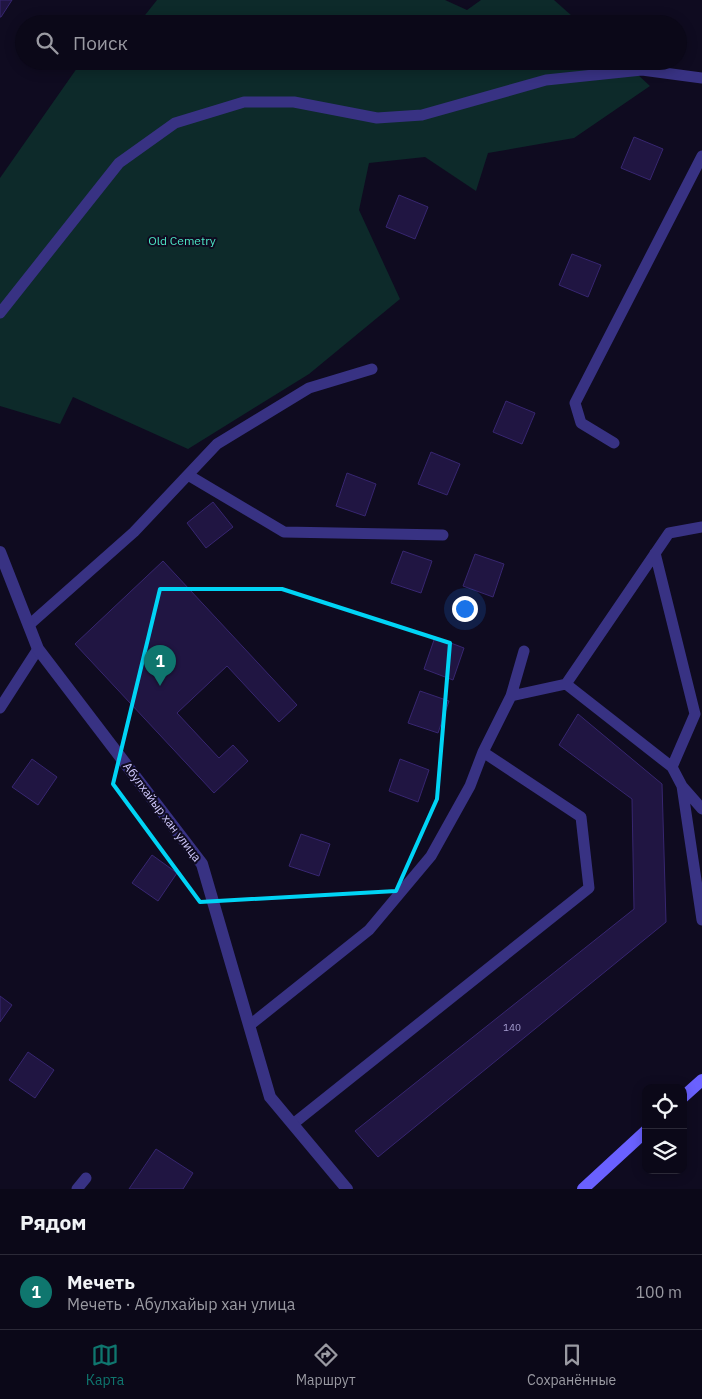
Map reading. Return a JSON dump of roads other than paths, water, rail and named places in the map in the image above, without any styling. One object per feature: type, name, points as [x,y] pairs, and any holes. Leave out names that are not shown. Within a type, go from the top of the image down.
[{"type":"street","name":"Абулхайыр хан улица","points":[[0,552],[38,649],[202,864],[270,1097],[347,1189]]},
{"type":"street","points":[[687,1093],[702,1080]]},
{"type":"street","points":[[583,1189],[642,1135]]},
{"type":"lane","points":[[0,314],[119,163],[174,123],[244,102],[294,102],[377,118],[422,115],[546,80],[642,70],[702,78]]},
{"type":"lane","points":[[614,443],[581,423],[575,404],[702,156]]},
{"type":"lane","points":[[29,625],[134,532],[217,444],[309,388],[372,369]]},
{"type":"lane","points":[[188,475],[284,532],[443,535]]},
{"type":"lane","points":[[510,696],[566,684],[669,534],[702,528]]},
{"type":"lane","points":[[655,553],[699,716],[672,767]]},
{"type":"lane","points":[[0,708],[38,649]]},
{"type":"lane","points":[[250,1025],[369,930],[431,856],[470,786],[483,752],[510,696],[524,652]]},
{"type":"lane","points":[[566,684],[672,767],[682,786],[702,808]]},
{"type":"lane","points":[[293,1124],[589,888],[582,817],[483,752]]},
{"type":"lane","points":[[682,786],[702,920]]},
{"type":"lane","points":[[77,1189],[86,1178]]},
{"type":"place","name":"Мечеть","points":[[160,686]]},
{"type":"park label","name":"Old Cemetry","points":[[182,241]]}]
